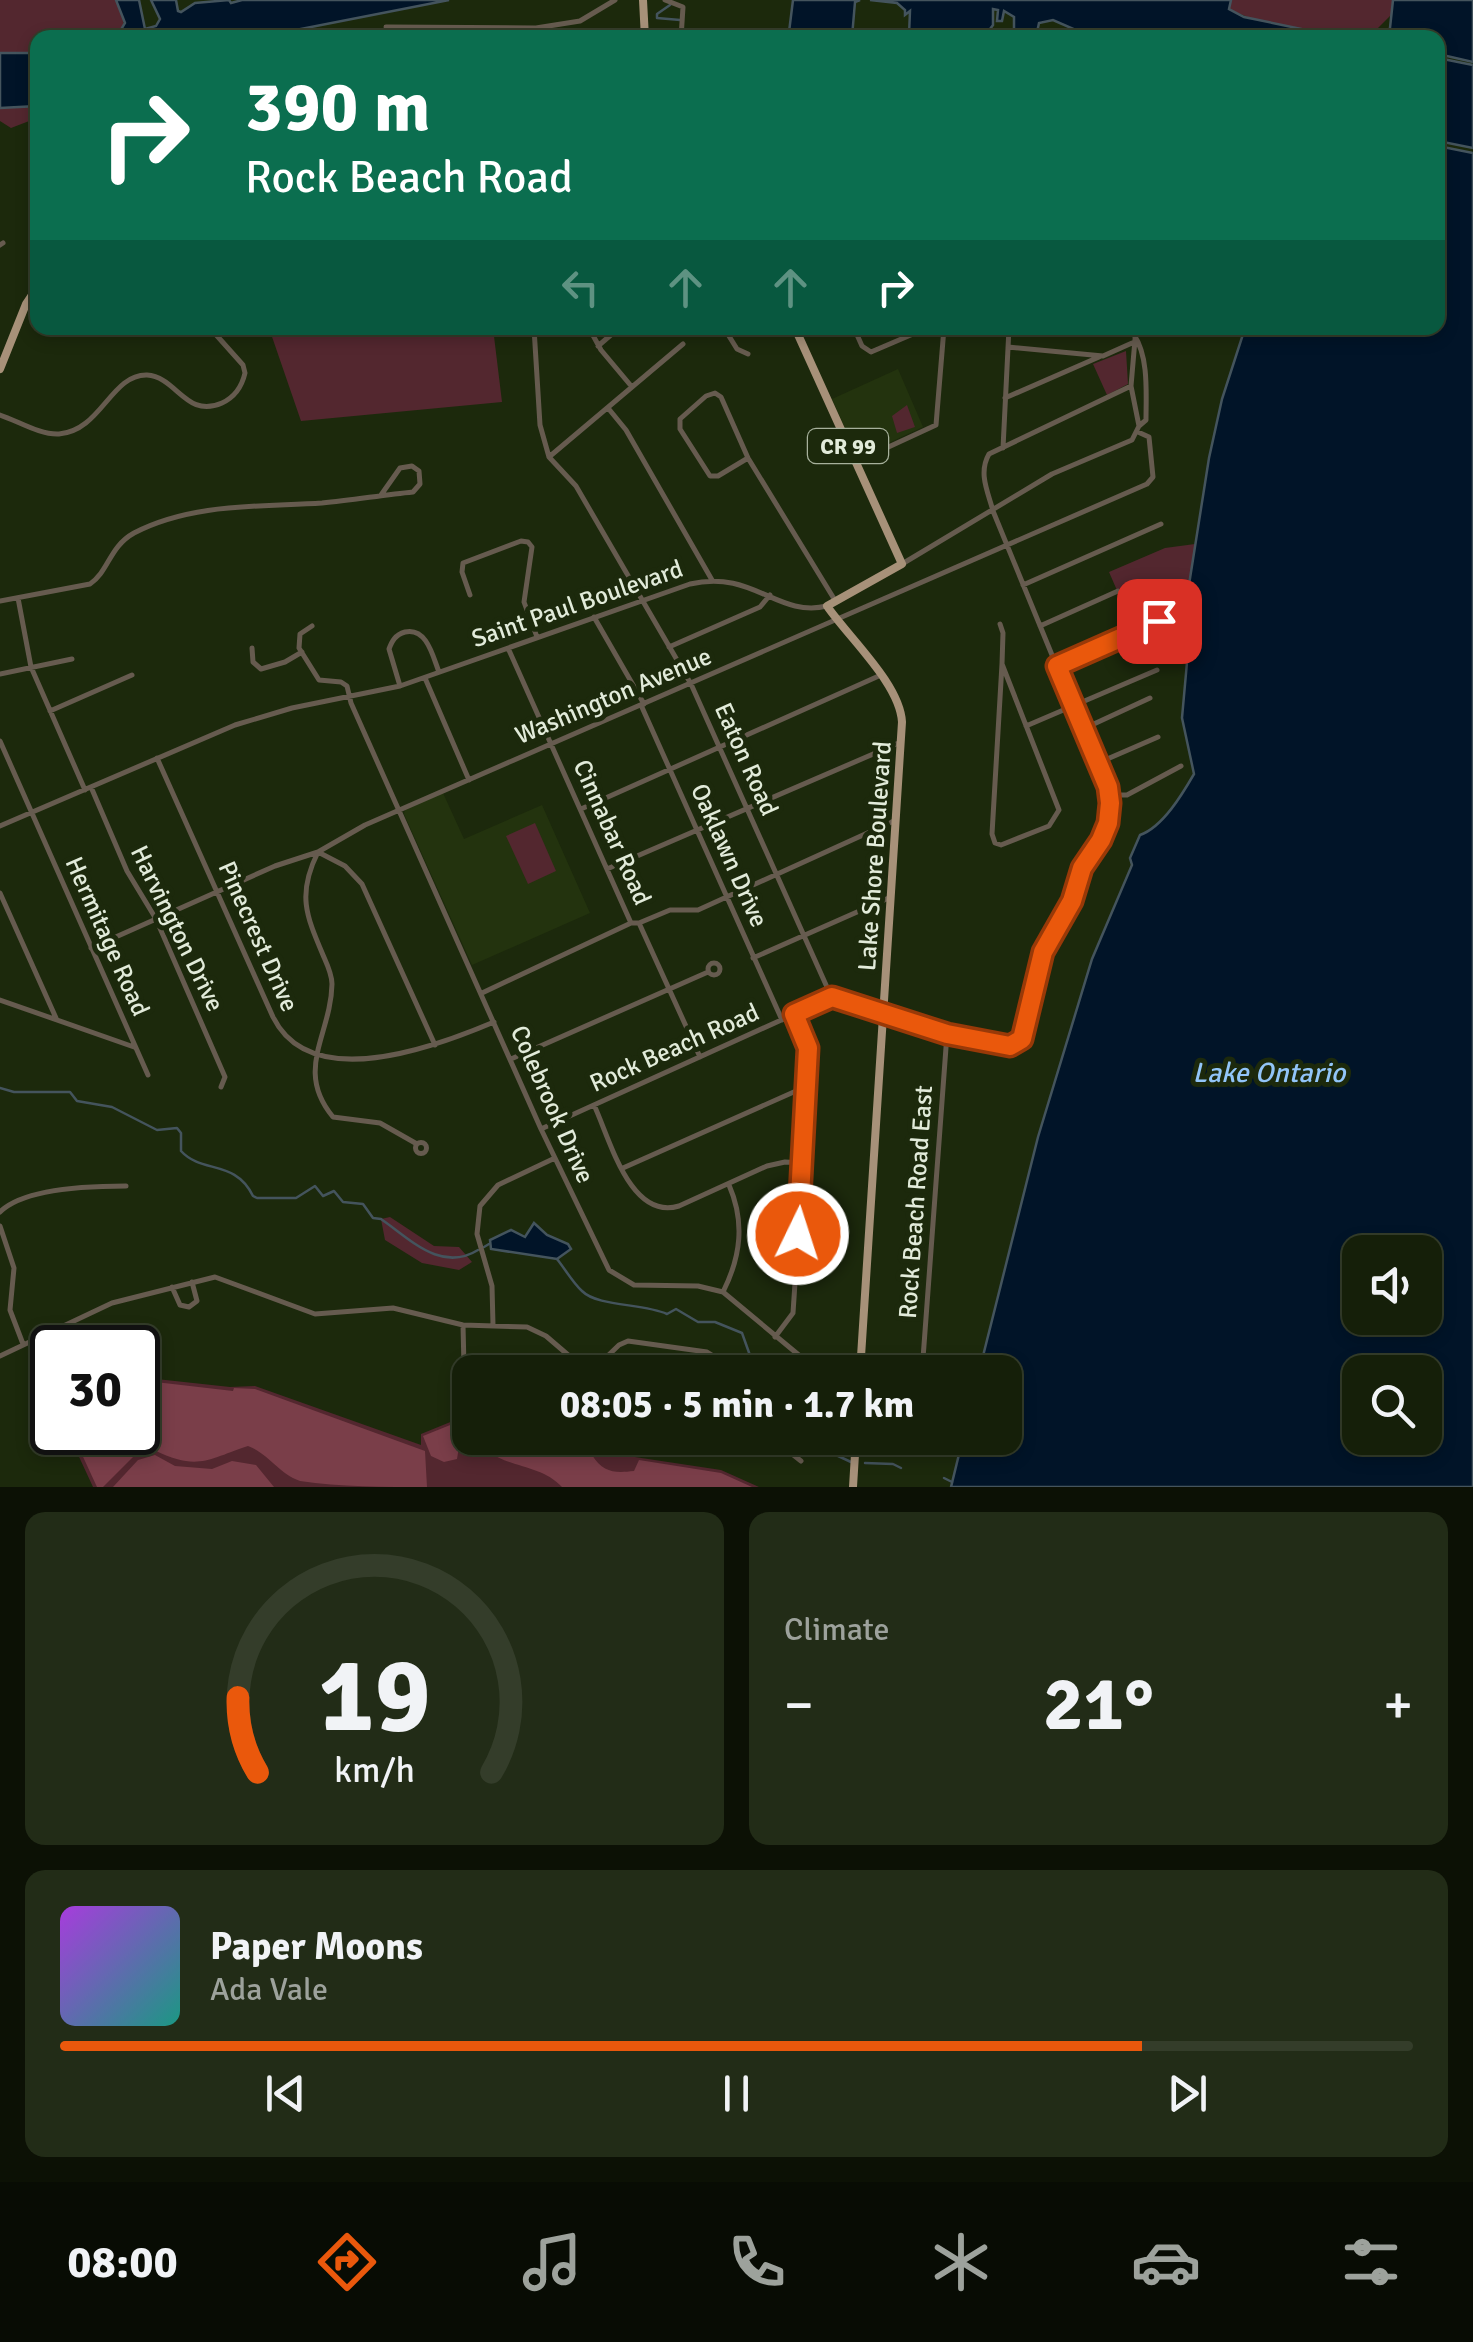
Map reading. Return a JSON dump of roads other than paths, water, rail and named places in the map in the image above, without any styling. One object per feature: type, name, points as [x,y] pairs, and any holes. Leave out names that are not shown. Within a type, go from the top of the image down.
[{"type":"main road","points":[[643,0],[644,30]]},
{"type":"main road","points":[[0,369],[30,298]]},
{"type":"main road","name":"CR 99","points":[[798,335],[902,564]]},
{"type":"main road","points":[[832,604],[902,564]]},
{"type":"main road","name":"Lake Shore Boulevard","points":[[832,604],[837,620],[900,706],[901,742],[861,1355]]},
{"type":"main road","points":[[853,1487],[855,1455]]},
{"type":"street","points":[[386,27],[536,28],[580,21],[614,0]]},
{"type":"street","points":[[665,0],[683,7],[682,30]]},
{"type":"street","points":[[0,415],[45,432],[65,433],[99,413],[125,382],[146,375],[165,381],[195,405],[219,404],[237,391],[245,373],[242,364],[216,335]]},
{"type":"street","name":"Eaton Road","points":[[534,335],[540,425],[549,457],[576,486],[691,684],[832,997]]},
{"type":"street","points":[[592,335],[632,387]]},
{"type":"street","points":[[598,346],[611,335]]},
{"type":"street","points":[[729,335],[740,352],[748,354]]},
{"type":"street","points":[[857,335],[870,352],[903,335]]},
{"type":"street","points":[[856,462],[936,425],[944,335]]},
{"type":"street","points":[[1002,448],[1009,335]]},
{"type":"street","points":[[1006,398],[1103,356],[1134,335]]},
{"type":"street","points":[[1134,335],[1131,386],[1139,429]]},
{"type":"street","points":[[902,564],[1052,474],[1132,440],[1146,420],[1141,349],[1134,335]]},
{"type":"street","points":[[549,457],[683,344]]},
{"type":"street","points":[[1008,346],[1103,356]]},
{"type":"street","points":[[832,997],[947,1034],[1010,1046],[1022,1039],[1043,952],[1072,901],[1082,868],[1101,840],[1110,803],[1108,787],[993,512],[983,474],[985,461],[989,454],[1131,386]]},
{"type":"street","name":"Lake Shore Boulevard","points":[[748,458],[718,476],[710,476],[680,429],[680,419],[706,396],[718,394],[748,458],[832,604]]},
{"type":"street","points":[[608,408],[626,430],[712,580]]},
{"type":"street","name":"Washington Avenue","points":[[92,948],[284,862],[318,852],[358,828],[1152,481],[1148,437],[1139,429]]},
{"type":"street","points":[[0,601],[90,584],[122,541],[196,511],[353,500],[414,492],[420,484],[419,472],[412,466],[400,468],[381,495]]},
{"type":"street","points":[[1023,585],[1162,524]]},
{"type":"street","points":[[470,595],[462,572],[464,564],[528,542],[532,547],[524,602],[538,637]]},
{"type":"street","name":"Saint Paul Boulevard","points":[[0,826],[260,716],[400,686],[642,599],[712,580],[741,583],[796,607],[832,604]]},
{"type":"street","points":[[1040,626],[1118,591]]},
{"type":"street","points":[[670,647],[760,607],[770,595]]},
{"type":"street","name":"Harvington Drive","points":[[18,598],[31,668],[127,871],[156,919],[225,1076],[221,1087]]},
{"type":"street","name":"Oaklawn Drive","points":[[594,617],[643,704],[782,1020]]},
{"type":"street","points":[[1057,666],[1159,621]]},
{"type":"street","points":[[1000,624],[1004,633],[1002,664],[992,831],[993,840],[1000,845],[1045,829],[1058,814],[1056,798],[1002,664]]},
{"type":"street","points":[[312,626],[299,637],[302,652],[319,680],[344,682],[350,697]]},
{"type":"street","points":[[400,686],[388,649],[393,639],[403,633],[422,636],[439,673]]},
{"type":"street","points":[[252,648],[253,662],[261,669],[302,652]]},
{"type":"street","name":"Cinnabar Road","points":[[508,648],[607,870],[700,1057]]},
{"type":"street","points":[[0,674],[72,658]]},
{"type":"street","points":[[1026,726],[1157,670]]},
{"type":"street","points":[[50,711],[132,675]]},
{"type":"street","points":[[581,809],[880,675]]},
{"type":"street","points":[[425,678],[469,780]]},
{"type":"street","name":"Colebrook Drive","points":[[350,697],[599,1254],[619,1278],[642,1287],[698,1286],[723,1292]]},
{"type":"street","points":[[1083,729],[1150,698]]},
{"type":"street","points":[[1098,763],[1158,736]]},
{"type":"street","name":"Hermitage Road","points":[[0,741],[148,1074]]},
{"type":"street","points":[[607,870],[901,742]]},
{"type":"street","name":"Pinecrest Drive","points":[[157,758],[277,1026],[297,1047],[316,1054]]},
{"type":"street","points":[[1108,787],[1119,795],[1127,795],[1181,766]]},
{"type":"street","points":[[482,993],[670,910],[694,911],[896,820]]},
{"type":"street","points":[[417,1144],[380,1124],[334,1116],[317,1090],[316,1054],[332,982],[304,904],[306,883],[318,852],[346,866],[362,884],[436,1046]]},
{"type":"street","points":[[0,893],[56,1020]]},
{"type":"street","points":[[753,958],[890,897]]},
{"type":"street","points":[[511,1059],[708,972]]},
{"type":"street","name":"Rock Beach Road","points":[[542,1129],[832,997]]},
{"type":"street","points":[[34,1012],[48,999]]},
{"type":"street","points":[[0,1000],[136,1048]]},
{"type":"street","points":[[775,1338],[790,1320],[794,1304],[808,1048],[794,1014]]},
{"type":"street","points":[[316,1054],[373,1058],[436,1046],[494,1022]]},
{"type":"street","points":[[114,1040],[128,1029]]},
{"type":"street","name":"Rock Beach Road East","points":[[923,1355],[947,1034]]},
{"type":"street","points":[[623,1168],[805,1087]]},
{"type":"street","points":[[594,1104],[636,1194],[660,1209],[679,1206],[773,1164],[802,1163]]},
{"type":"street","points":[[493,1325],[492,1286],[476,1224],[480,1206],[498,1185],[555,1158]]},
{"type":"street","points":[[728,1184],[738,1213],[740,1237],[736,1261],[723,1292],[799,1355]]},
{"type":"street","points":[[0,1212],[9,1205],[74,1186],[126,1186]]},
{"type":"street","points":[[0,1226],[14,1268],[10,1314],[23,1344]]},
{"type":"street","points":[[0,1356],[112,1304],[219,1278],[315,1314],[392,1308],[463,1325],[521,1325],[535,1330],[568,1355]]},
{"type":"street","points":[[172,1287],[180,1304],[192,1306],[197,1298],[192,1282]]},
{"type":"street","points":[[463,1325],[464,1355]]},
{"type":"street","points":[[608,1355],[619,1344],[633,1340],[712,1355]]},
{"type":"street","points":[[793,1455],[801,1461]]},
{"type":"water","points":[[116,0],[139,0],[145,29],[156,26],[160,19],[151,0],[176,0],[181,12],[195,3],[229,0],[449,0],[296,30],[121,30],[125,23]]},
{"type":"water","points":[[793,0],[860,0],[855,2],[853,30],[789,30]]},
{"type":"water","points":[[870,0],[1231,0],[1229,9],[1244,17],[1306,30],[1076,30],[1053,20],[1039,23],[1038,30],[1014,30],[1014,17],[1004,11],[1002,21],[997,21],[998,10],[993,9],[989,30],[909,30],[910,11],[905,15],[897,3]]},
{"type":"water","points":[[1393,0],[1473,0],[1473,62],[1445,56],[1445,30],[1390,30]]},
{"type":"water","points":[[0,53],[30,53],[30,106],[0,108]]},
{"type":"water","points":[[1445,59],[1473,65],[1473,148],[1445,142]]},
{"type":"water","name":"Lake Ontario","points":[[1445,147],[1473,153],[1473,1487],[951,1487],[959,1455],[1022,1455],[1022,1355],[983,1355],[1038,1137],[1092,959],[1132,865],[1130,858],[1140,835],[1164,817],[1194,774],[1182,718],[1189,640],[1188,591],[1222,399],[1243,335],[1445,335]]},
{"type":"water","points":[[534,1223],[571,1249],[557,1259],[491,1249],[490,1240],[511,1230],[525,1237]]},
{"type":"waterway","points":[[670,5],[657,18],[680,20]]},
{"type":"waterway","points":[[0,1088],[14,1092],[70,1092],[77,1101],[112,1107],[157,1130],[177,1128],[181,1133],[181,1151],[199,1163],[237,1177],[257,1198],[296,1198],[315,1186],[323,1196],[334,1191],[343,1202],[363,1204],[373,1218],[381,1219],[426,1251],[451,1258],[478,1250]]},
{"type":"waterway","points":[[484,1247],[489,1244]]},
{"type":"waterway","points":[[557,1259],[589,1296],[667,1314],[676,1309],[698,1322],[715,1322],[742,1333],[750,1355]]},
{"type":"waterway","points":[[836,1455],[851,1462]]},
{"type":"waterway","points":[[865,1463],[901,1468]]},
{"type":"waterway","points":[[944,1478],[952,1482]]}]
